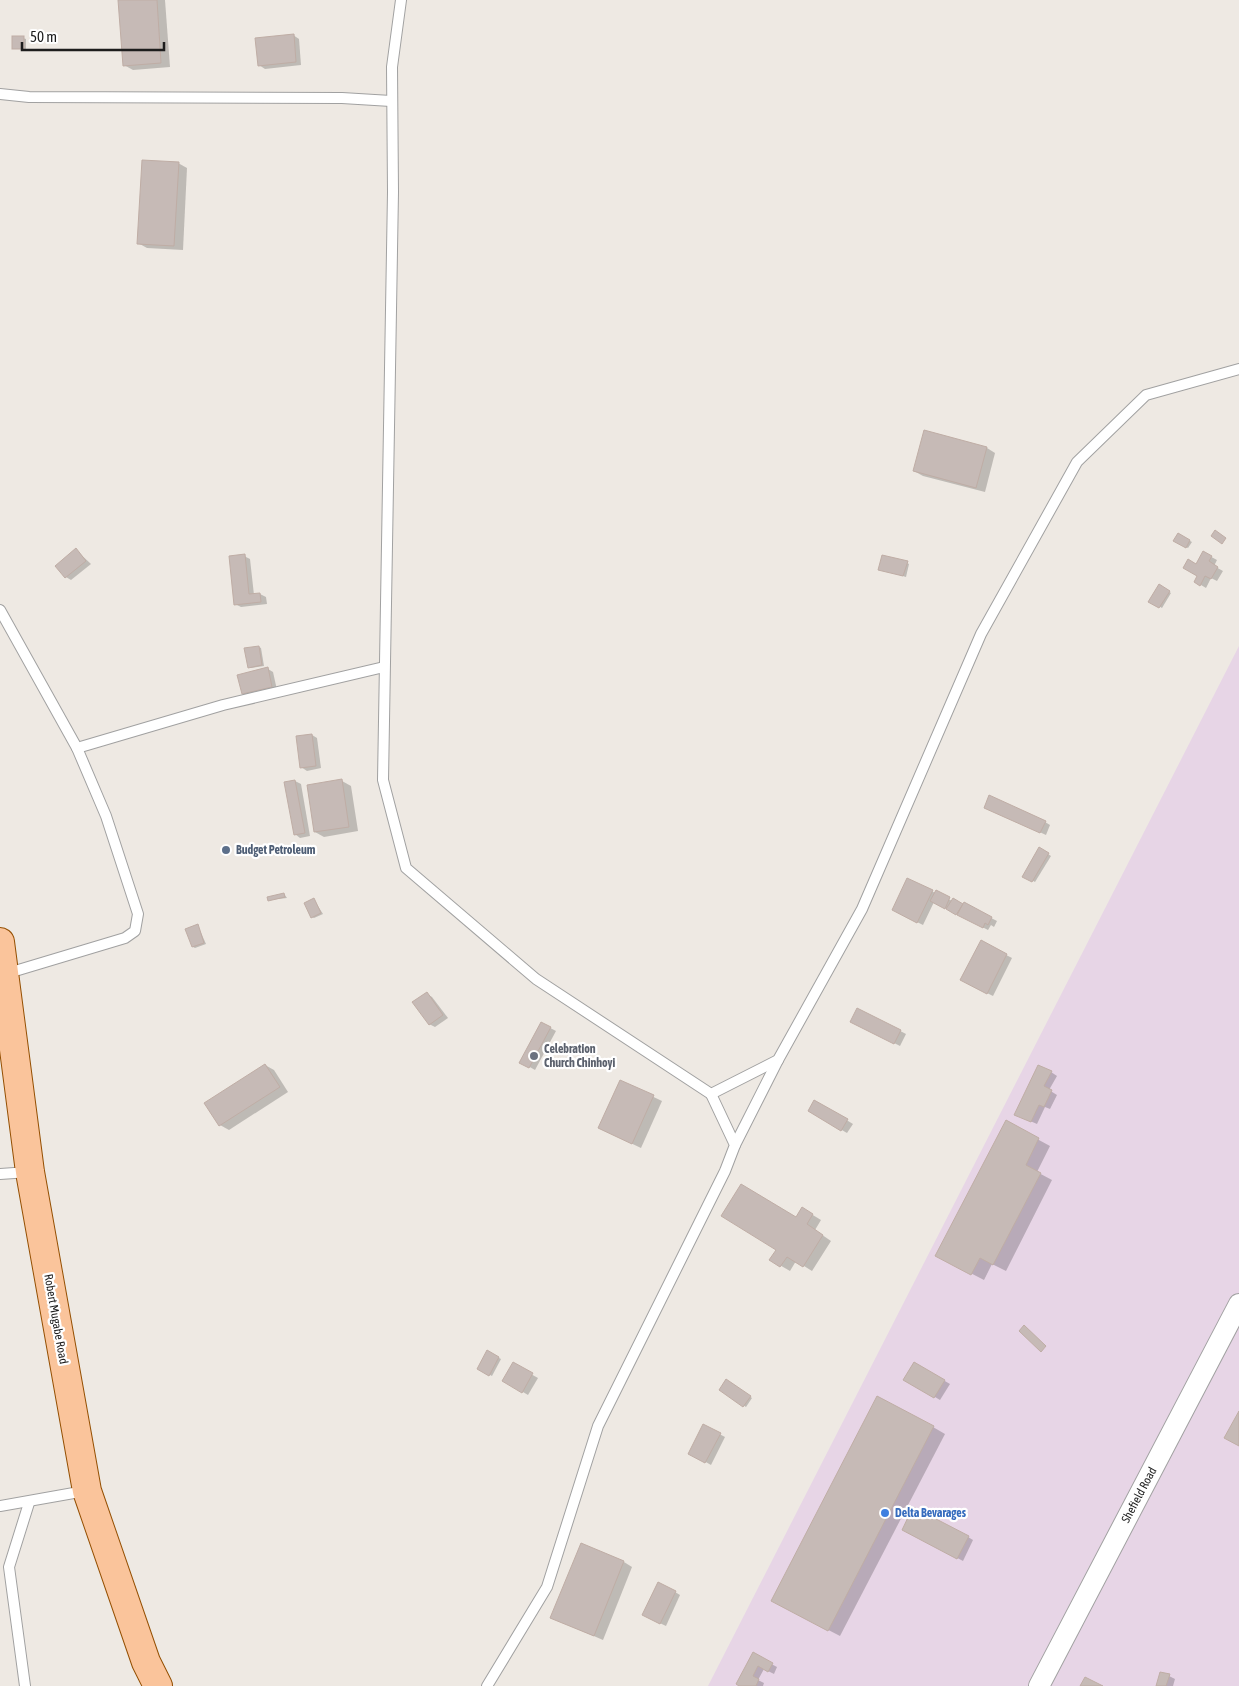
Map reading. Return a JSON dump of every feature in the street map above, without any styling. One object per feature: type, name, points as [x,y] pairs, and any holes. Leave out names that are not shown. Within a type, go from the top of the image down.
[{"type":"main road","name":"Robert Mugabe Road","points":[[0,942],[30,1172],[87,1491],[146,1662],[158,1686]]},
{"type":"street","name":"Shefield Road","points":[[1039,1686],[1239,1304]]},
{"type":"lane","points":[[401,0],[392,67],[391,102],[393,192],[383,780],[406,868],[536,979],[711,1094],[734,1145]]},
{"type":"lane","points":[[0,94],[29,97],[342,98],[391,102]]},
{"type":"lane","points":[[487,1686],[547,1587],[598,1426],[725,1171],[734,1145],[778,1060],[862,909],[982,634],[1077,462],[1146,395],[1239,369]]},
{"type":"lane","points":[[0,610],[76,748],[106,816],[138,914],[135,931],[125,938],[5,974]]},
{"type":"lane","points":[[76,748],[224,705],[384,667]]},
{"type":"lane","points":[[711,1094],[778,1060]]},
{"type":"lane","points":[[0,1174],[30,1172]]},
{"type":"lane","points":[[0,1506],[29,1503],[87,1491]]},
{"type":"lane","points":[[25,1686],[9,1567],[29,1503]]},
{"type":"shaded area","points":[[1239,646],[1239,1686],[708,1686]]},
{"type":"building","points":[[118,0],[157,0],[161,63],[123,66]]},
{"type":"building","points":[[294,34],[296,62],[258,66],[255,38]]},
{"type":"building","points":[[12,36],[24,36],[24,49],[12,49]]},
{"type":"building","points":[[142,160],[179,162],[174,246],[137,244]]},
{"type":"building","points":[[924,430],[987,447],[976,488],[913,471]]},
{"type":"building","points":[[1215,530],[1226,538],[1222,544],[1211,536]]},
{"type":"building","points":[[1178,533],[1190,540],[1186,548],[1173,541]]},
{"type":"building","points":[[76,548],[86,561],[65,578],[55,566]]},
{"type":"building","points":[[1203,551],[1212,556],[1209,561],[1218,567],[1211,579],[1205,576],[1200,586],[1194,582],[1197,576],[1183,568],[1188,559],[1196,564]]},
{"type":"building","points":[[245,554],[249,594],[260,593],[261,602],[234,605],[229,556]]},
{"type":"building","points":[[882,555],[908,561],[903,576],[878,570]]},
{"type":"building","points":[[1159,584],[1170,591],[1159,608],[1148,602]]},
{"type":"building","points":[[259,646],[262,665],[248,668],[244,648]]},
{"type":"building","points":[[268,667],[272,687],[242,694],[237,675]]},
{"type":"building","points":[[312,734],[316,766],[300,768],[296,736]]},
{"type":"building","points":[[342,779],[349,827],[314,832],[307,785]]},
{"type":"building","points":[[295,780],[305,833],[294,835],[284,782]]},
{"type":"building","points":[[989,795],[1046,821],[1040,833],[984,808]]},
{"type":"building","points":[[1039,847],[1049,853],[1032,882],[1022,877]]},
{"type":"building","points":[[907,878],[933,890],[917,923],[892,910]]},
{"type":"building","points":[[936,890],[950,897],[945,909],[930,901]]},
{"type":"building","points":[[284,893],[285,897],[268,901],[267,897]]},
{"type":"building","points":[[314,898],[321,913],[311,918],[304,903]]},
{"type":"building","points":[[953,898],[963,904],[956,915],[946,909]]},
{"type":"building","points":[[964,902],[992,917],[988,925],[985,923],[983,928],[957,915]]},
{"type":"building","points":[[198,924],[204,943],[192,947],[185,929]]},
{"type":"building","points":[[981,940],[1007,954],[987,994],[960,980]]},
{"type":"building","points":[[427,992],[443,1015],[429,1025],[412,1002]]},
{"type":"building","points":[[857,1008],[901,1030],[894,1044],[850,1022]]},
{"type":"building","points":[[541,1022],[551,1027],[529,1068],[519,1063]]},
{"type":"building","points":[[265,1064],[280,1087],[219,1126],[204,1103]]},
{"type":"building","points":[[1038,1065],[1052,1071],[1044,1086],[1052,1090],[1044,1107],[1039,1105],[1031,1122],[1014,1115]]},
{"type":"building","points":[[620,1080],[654,1095],[632,1144],[598,1128]]},
{"type":"building","points":[[814,1100],[848,1119],[841,1131],[808,1111]]},
{"type":"building","points":[[1006,1120],[1039,1138],[1026,1165],[1041,1173],[993,1265],[980,1258],[971,1275],[935,1256]]},
{"type":"building","points":[[741,1184],[796,1217],[802,1207],[813,1214],[807,1224],[823,1235],[803,1267],[787,1257],[780,1267],[769,1260],[776,1250],[721,1216]]},
{"type":"building","points":[[1024,1325],[1046,1346],[1041,1352],[1019,1331]]},
{"type":"building","points":[[487,1350],[499,1357],[489,1376],[477,1369]]},
{"type":"building","points":[[513,1362],[533,1373],[522,1393],[502,1381]]},
{"type":"building","points":[[914,1362],[945,1380],[934,1398],[903,1380]]},
{"type":"building","points":[[726,1379],[751,1396],[743,1407],[719,1390]]},
{"type":"building","points":[[877,1396],[934,1426],[828,1631],[771,1601]]},
{"type":"building","points":[[1239,1411],[1239,1446],[1224,1438]]},
{"type":"building","points":[[703,1424],[721,1433],[705,1463],[688,1454]]},
{"type":"building","points":[[913,1507],[969,1536],[957,1559],[902,1530]]},
{"type":"building","points":[[581,1543],[624,1561],[594,1636],[550,1618]]},
{"type":"building","points":[[658,1582],[676,1591],[660,1624],[642,1615]]},
{"type":"building","points":[[753,1652],[773,1663],[768,1672],[758,1666],[753,1676],[759,1679],[756,1686],[739,1686],[736,1684]]},
{"type":"building","points":[[1160,1672],[1170,1674],[1166,1686],[1156,1686]]},
{"type":"building","points":[[1085,1677],[1103,1686],[1080,1686]]},
{"type":"place","name":"Budget Petroleum","points":[[226,850]]},
{"type":"place","name":"Celebration Church Chinhoyi","points":[[534,1056]]},
{"type":"place","name":"Delta Bevarages","points":[[885,1513]]}]
